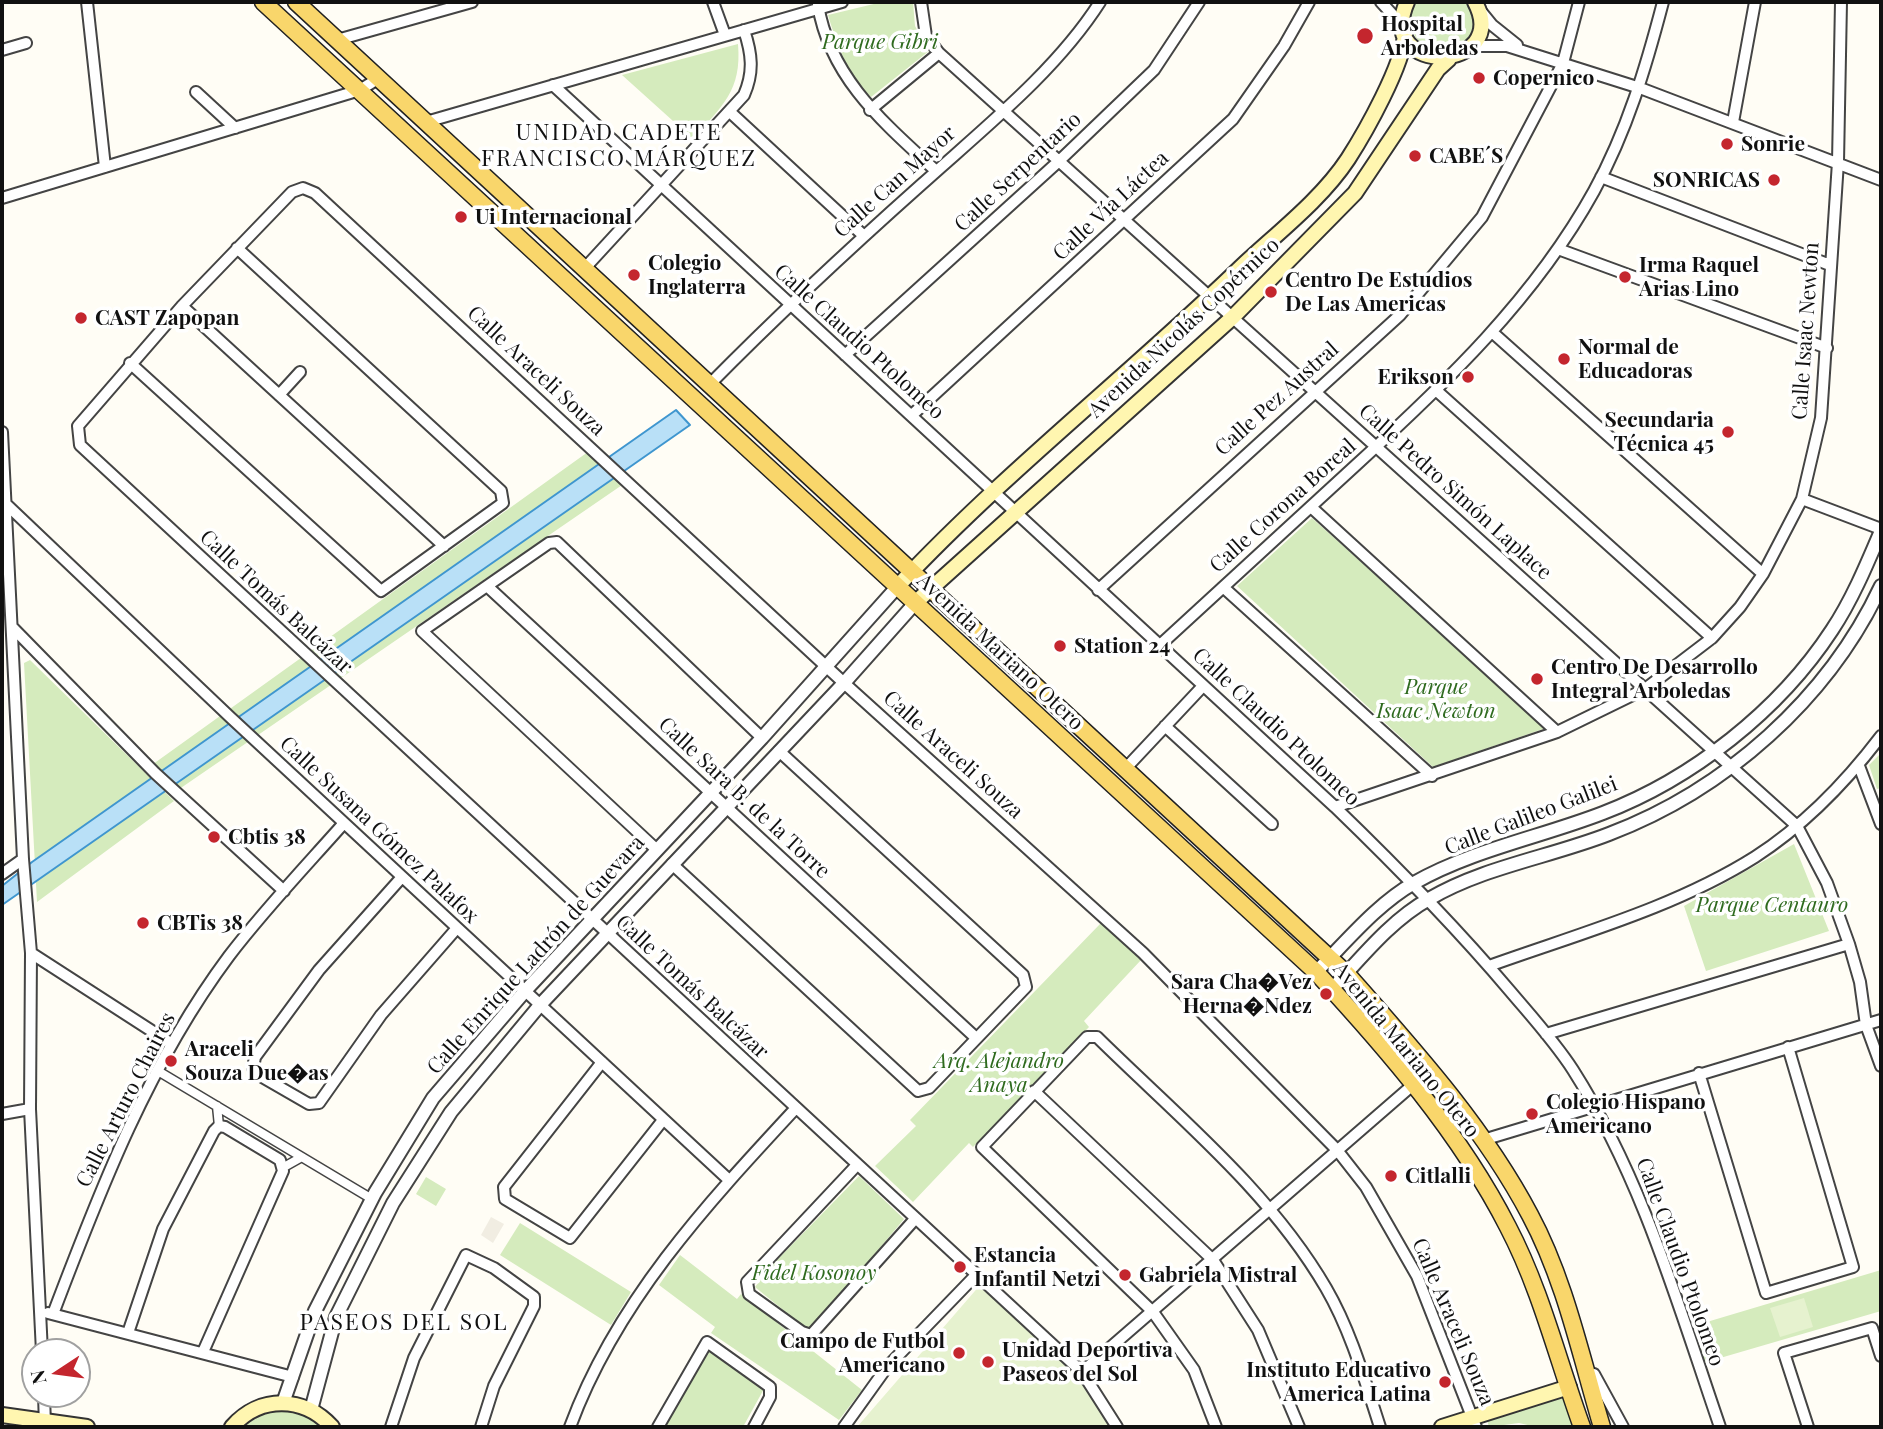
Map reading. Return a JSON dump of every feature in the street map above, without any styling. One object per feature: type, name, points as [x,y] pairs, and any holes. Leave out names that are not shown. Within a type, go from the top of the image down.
[{"type":"main road","name":"Avenida Mariano Otero","points":[[263,2],[916,602],[1332,989],[1413,1085],[1460,1148],[1508,1226],[1528,1269],[1581,1425]]},
{"type":"main road","name":"Avenida Mariano Otero","points":[[296,2],[1347,974],[1430,1070],[1483,1140],[1531,1216],[1562,1292],[1602,1427]]},
{"type":"main road","name":"Avenida Nicolás Copérnico","points":[[898,586],[994,493],[1210,297],[1321,191],[1348,159],[1404,52],[1407,2]]},
{"type":"main road","points":[[1471,46],[1480,22],[1477,5]]},
{"type":"main road","points":[[1404,30],[1423,55],[1449,59]]},
{"type":"main road","name":"Avenida Nicolás Copérnico","points":[[916,602],[1014,511],[1233,317],[1355,192],[1438,69],[1471,46]]},
{"type":"main road","points":[[1579,1348],[1594,1374],[1611,1427]]},
{"type":"main road","points":[[1442,1427],[1474,1422],[1569,1387]]},
{"type":"main road","points":[[232,1427],[254,1409],[283,1403],[311,1410],[332,1427]]},
{"type":"main road","points":[[2,1415],[45,1424],[87,1427]]},
{"type":"street","points":[[87,2],[105,167]]},
{"type":"street","points":[[337,40],[466,2]]},
{"type":"street","points":[[713,2],[725,35]]},
{"type":"street","points":[[426,122],[744,30],[818,5],[842,2]]},
{"type":"street","name":"Calle Pedro Simón Laplace","points":[[921,2],[926,36],[939,53],[1797,826],[1827,883],[1849,944],[1860,982],[1866,1025],[1881,1066]]},
{"type":"street","name":"Calle Can Mayor","points":[[709,384],[789,304],[1003,111],[1081,30],[1100,2]]},
{"type":"street","name":"Calle Serpentario","points":[[845,355],[1059,161],[1154,70],[1199,2]]},
{"type":"street","name":"Calle Vía Láctea","points":[[912,415],[1126,220],[1245,105],[1309,2]]},
{"type":"street","points":[[1381,2],[1404,30]]},
{"type":"street","name":"Calle Pez Austral","points":[[1098,590],[1400,315],[1480,220],[1563,63],[1579,2]]},
{"type":"street","name":"Calle Corona Boreal","points":[[1159,646],[1438,392],[1492,332],[1558,248],[1601,177],[1640,88],[1663,2]]},
{"type":"street","points":[[1733,122],[1755,2]]},
{"type":"street","name":"Calle Isaac Newton","points":[[1335,807],[1557,732],[1645,689],[1712,638],[1740,607],[1763,574],[1802,499],[1821,418],[1838,162],[1841,2]]},
{"type":"street","points":[[818,5],[838,64],[870,110],[936,171]]},
{"type":"street","points":[[1477,5],[1492,25],[1525,51]]},
{"type":"street","points":[[584,269],[663,187],[744,95],[752,70],[750,48],[744,30]]},
{"type":"street","points":[[2,50],[26,43]]},
{"type":"street","points":[[1471,46],[1507,46],[1640,88],[1881,180]]},
{"type":"street","points":[[870,110],[939,53]]},
{"type":"street","points":[[2,198],[360,90],[379,78]]},
{"type":"street","name":"Calle Claudio Ptolomeo","points":[[552,85],[1335,807],[1414,883],[1489,966],[1546,1034],[1594,1106],[1647,1214],[1720,1427]]},
{"type":"street","points":[[195,92],[235,128]]},
{"type":"street","points":[[730,112],[864,236]]},
{"type":"street","points":[[1601,177],[1830,265]]},
{"type":"street","name":"Calle Araceli Souza","points":[[237,248],[292,192],[303,188],[315,193],[844,683],[1143,953],[1337,1150],[1366,1187],[1417,1276],[1474,1422]]},
{"type":"street","points":[[237,248],[501,491],[503,503],[381,591],[130,363],[182,306],[237,248]]},
{"type":"street","points":[[1558,248],[1827,348]]},
{"type":"street","points":[[182,306],[444,546]]},
{"type":"street","points":[[1492,332],[1763,574]]},
{"type":"street","name":"Calle Tomás Balcázar","points":[[130,363],[78,426],[78,440],[84,450],[1082,1373],[1116,1427]]},
{"type":"street","points":[[279,395],[300,372]]},
{"type":"street","points":[[1438,392],[1712,638]]},
{"type":"street","points":[[2,432],[5,538],[12,627],[7,649],[14,682],[31,953],[30,1109],[41,1338]]},
{"type":"street","points":[[1802,499],[1881,530]]},
{"type":"street","name":"Calle Susana Gómez Palafox","points":[[4,505],[729,1180]]},
{"type":"street","points":[[1311,507],[1557,732]]},
{"type":"street","name":"Calle Galileo Galilei","points":[[1316,972],[1392,898],[1414,883],[1462,861],[1605,812],[1668,780],[1716,751],[1759,714],[1832,631],[1863,574],[1881,530]]},
{"type":"street","points":[[657,850],[422,631],[549,543],[557,542],[762,738]]},
{"type":"street","name":"Calle Sara B. de la Torre","points":[[487,586],[975,1037]]},
{"type":"street","name":"Calle Enrique Ladrón de Guevara","points":[[283,1403],[315,1311],[373,1196],[433,1098],[525,991],[762,738],[898,586]]},
{"type":"street","name":"Calle Galileo Galilei","points":[[1332,989],[1400,920],[1429,899],[1469,881],[1611,834],[1677,801],[1732,766],[1809,696],[1850,641],[1881,586]]},
{"type":"street","points":[[1223,587],[1432,776]]},
{"type":"street","name":"Calle Enrique Ladrón de Guevara","points":[[311,1410],[336,1317],[393,1203],[452,1112],[540,1004],[844,683],[916,602]]},
{"type":"street","points":[[12,627],[155,773],[284,891]]},
{"type":"street","points":[[2,684],[14,682]]},
{"type":"street","points":[[1126,768],[1203,686]]},
{"type":"street","points":[[1166,726],[1272,824]]},
{"type":"street","points":[[1489,966],[1673,899],[1756,857],[1797,826],[1859,766],[1881,736]]},
{"type":"street","points":[[672,864],[904,1080],[921,1092],[929,1088],[975,1037],[1026,987],[1027,981],[779,751]]},
{"type":"street","points":[[1859,766],[1876,797],[1881,824]]},
{"type":"street","name":"Calle Arturo Chaires","points":[[52,1314],[102,1185],[172,1044],[229,957],[344,823]]},
{"type":"street","points":[[2,874],[23,859]]},
{"type":"street","points":[[402,877],[319,970],[255,1057],[253,1068],[257,1073],[309,1104],[316,1105],[381,1015],[457,928]]},
{"type":"street","points":[[1546,1034],[1849,944]]},
{"type":"street","points":[[31,953],[172,1044]]},
{"type":"street","points":[[1483,1140],[1881,1020]]},
{"type":"street","points":[[1216,1427],[1194,1370],[1153,1312],[982,1147],[1087,1037],[1097,1037],[1270,1208],[1326,1289],[1341,1320],[1380,1427]]},
{"type":"street","points":[[1699,1073],[1766,1293],[1853,1267],[1788,1047]]},
{"type":"street","points":[[602,1062],[504,1187],[503,1195],[508,1202],[570,1238],[663,1120]]},
{"type":"street","points":[[1082,1373],[1430,1070]]},
{"type":"street","points":[[158,1071],[300,1158],[373,1196],[393,1203]]},
{"type":"street","points":[[1034,1091],[1213,1260],[1258,1330],[1299,1427]]},
{"type":"street","points":[[128,1333],[163,1229],[219,1126],[217,1106]]},
{"type":"street","points":[[2,1114],[30,1109]]},
{"type":"street","points":[[570,1427],[582,1395],[625,1315],[657,1267],[729,1180],[795,1109]]},
{"type":"street","points":[[219,1126],[280,1160],[284,1167]]},
{"type":"street","points":[[203,1352],[284,1167],[300,1158]]},
{"type":"street","points":[[856,1166],[747,1282],[746,1288],[795,1327],[811,1335],[915,1219]]},
{"type":"street","points":[[391,1427],[414,1358],[466,1255],[494,1268],[534,1297],[534,1306],[494,1386],[481,1427]]},
{"type":"street","points":[[844,1427],[887,1367],[976,1275]]},
{"type":"street","points":[[40,1310],[293,1377]]},
{"type":"street","points":[[1808,1427],[1784,1353],[1872,1328],[1881,1356]]},
{"type":"street","points":[[658,1427],[707,1342],[771,1390],[754,1427]]},
{"type":"street","points":[[1594,1374],[1623,1427]]},
{"type":"green space","name":"Parque Gibri","points":[[882,2],[913,2],[915,26],[929,51],[871,97],[850,70],[839,49],[828,15]]},
{"type":"green space","points":[[1413,2],[1474,2],[1475,24],[1468,39],[1456,47],[1441,50],[1427,46],[1415,36],[1410,22]]},
{"type":"green space","points":[[738,44],[737,74],[728,97],[693,139],[622,75]]},
{"type":"green space","points":[[592,449],[625,483],[175,792],[149,767]]},
{"type":"green space","name":"Parque Isaac Newton","points":[[1312,518],[1546,728],[1433,767],[1237,586]]},
{"type":"green space","points":[[30,660],[174,801],[37,902],[24,663]]},
{"type":"green space","points":[[1881,753],[1881,788],[1877,789],[1869,765]]},
{"type":"green space","name":"Parque Centauro","points":[[1794,844],[1829,931],[1706,971],[1684,906]]},
{"type":"green space","name":"Arq. Alejandro Anaya","points":[[1101,923],[1141,960],[1084,1021],[1089,1027],[973,1147],[969,1143],[913,1202],[875,1166],[916,1126],[910,1120]]},
{"type":"green space","name":"Fidel Kosonoy","points":[[859,1176],[904,1219],[810,1332],[755,1287],[776,1261]]},
{"type":"green space","points":[[426,1177],[446,1189],[436,1206],[416,1194]]},
{"type":"green space","points":[[520,1223],[631,1292],[611,1325],[500,1255]]},
{"type":"green space","points":[[680,1255],[737,1299],[741,1294],[862,1390],[839,1420],[711,1333],[715,1327],[659,1285]]},
{"type":"green space","points":[[1881,1270],[1881,1311],[1703,1363],[1690,1327]]},
{"type":"green space","name":"Unidad Deportiva Paseos del Sol","points":[[981,1284],[1070,1367],[1099,1406],[1110,1427],[857,1427]]},
{"type":"green space","points":[[1804,1298],[1813,1327],[1780,1337],[1770,1308]]},
{"type":"green space","points":[[710,1349],[765,1387],[743,1427],[664,1427],[675,1402]]},
{"type":"green space","points":[[1564,1396],[1573,1427],[1536,1427],[1519,1423],[1489,1427],[1487,1420]]},
{"type":"green space","points":[[287,1410],[303,1414],[322,1427],[241,1427],[269,1411]]},
{"type":"shaded area","points":[[491,1217],[504,1224],[493,1243],[481,1235]]},
{"type":"water","points":[[676,410],[690,425],[2,905],[2,886],[32,862]]},
{"type":"place","name":"Hospital Arboledas","points":[[1365,36]]},
{"type":"place","name":"Copernico","points":[[1479,78]]},
{"type":"place","name":"Sonrie","points":[[1727,144]]},
{"type":"place","name":"CABE´S","points":[[1415,156]]},
{"type":"place","name":"SONRICAS","points":[[1774,180]]},
{"type":"place","name":"Ui Internacional","points":[[461,217]]},
{"type":"place","name":"Colegio Inglaterra","points":[[634,275]]},
{"type":"place","name":"Irma Raquel Arias Lino","points":[[1625,277]]},
{"type":"place","name":"Centro De Estudios De Las Americas","points":[[1271,292]]},
{"type":"place","name":"CAST Zapopan","points":[[81,318]]},
{"type":"place","name":"Normal de Educadoras","points":[[1564,359]]},
{"type":"place","name":"Erikson","points":[[1468,377]]},
{"type":"place","name":"Secundaria Técnica 45","points":[[1728,432]]},
{"type":"place","name":"Station 24","points":[[1060,646]]},
{"type":"place","name":"Centro De Desarrollo Integral Arboledas","points":[[1537,679]]},
{"type":"place","name":"Cbtis 38","points":[[214,837]]},
{"type":"place","name":"CBTis 38","points":[[143,923]]},
{"type":"place","name":"Sara Cha�Vez Herna�Ndez","points":[[1326,994]]},
{"type":"place","name":"Araceli Souza Due�as","points":[[171,1061]]},
{"type":"place","name":"Colegio Hispano Americano","points":[[1532,1114]]},
{"type":"place","name":"Citlalli","points":[[1391,1176]]},
{"type":"place","name":"Estancia Infantil Netzi","points":[[960,1267]]},
{"type":"place","name":"Gabriela Mistral","points":[[1125,1275]]},
{"type":"place","name":"Campo de Futbol Americano","points":[[959,1353]]},
{"type":"place","name":"Unidad Deportiva Paseos del Sol","points":[[988,1362]]},
{"type":"place","name":"Instituto Educativo America Latina","points":[[1445,1382]]},
{"type":"district","name":"UNIDAD CADETE FRANCISCO MÁRQUEZ","points":[[619,146]]},
{"type":"district","name":"PASEOS DEL SOL","points":[[404,1323]]}]
